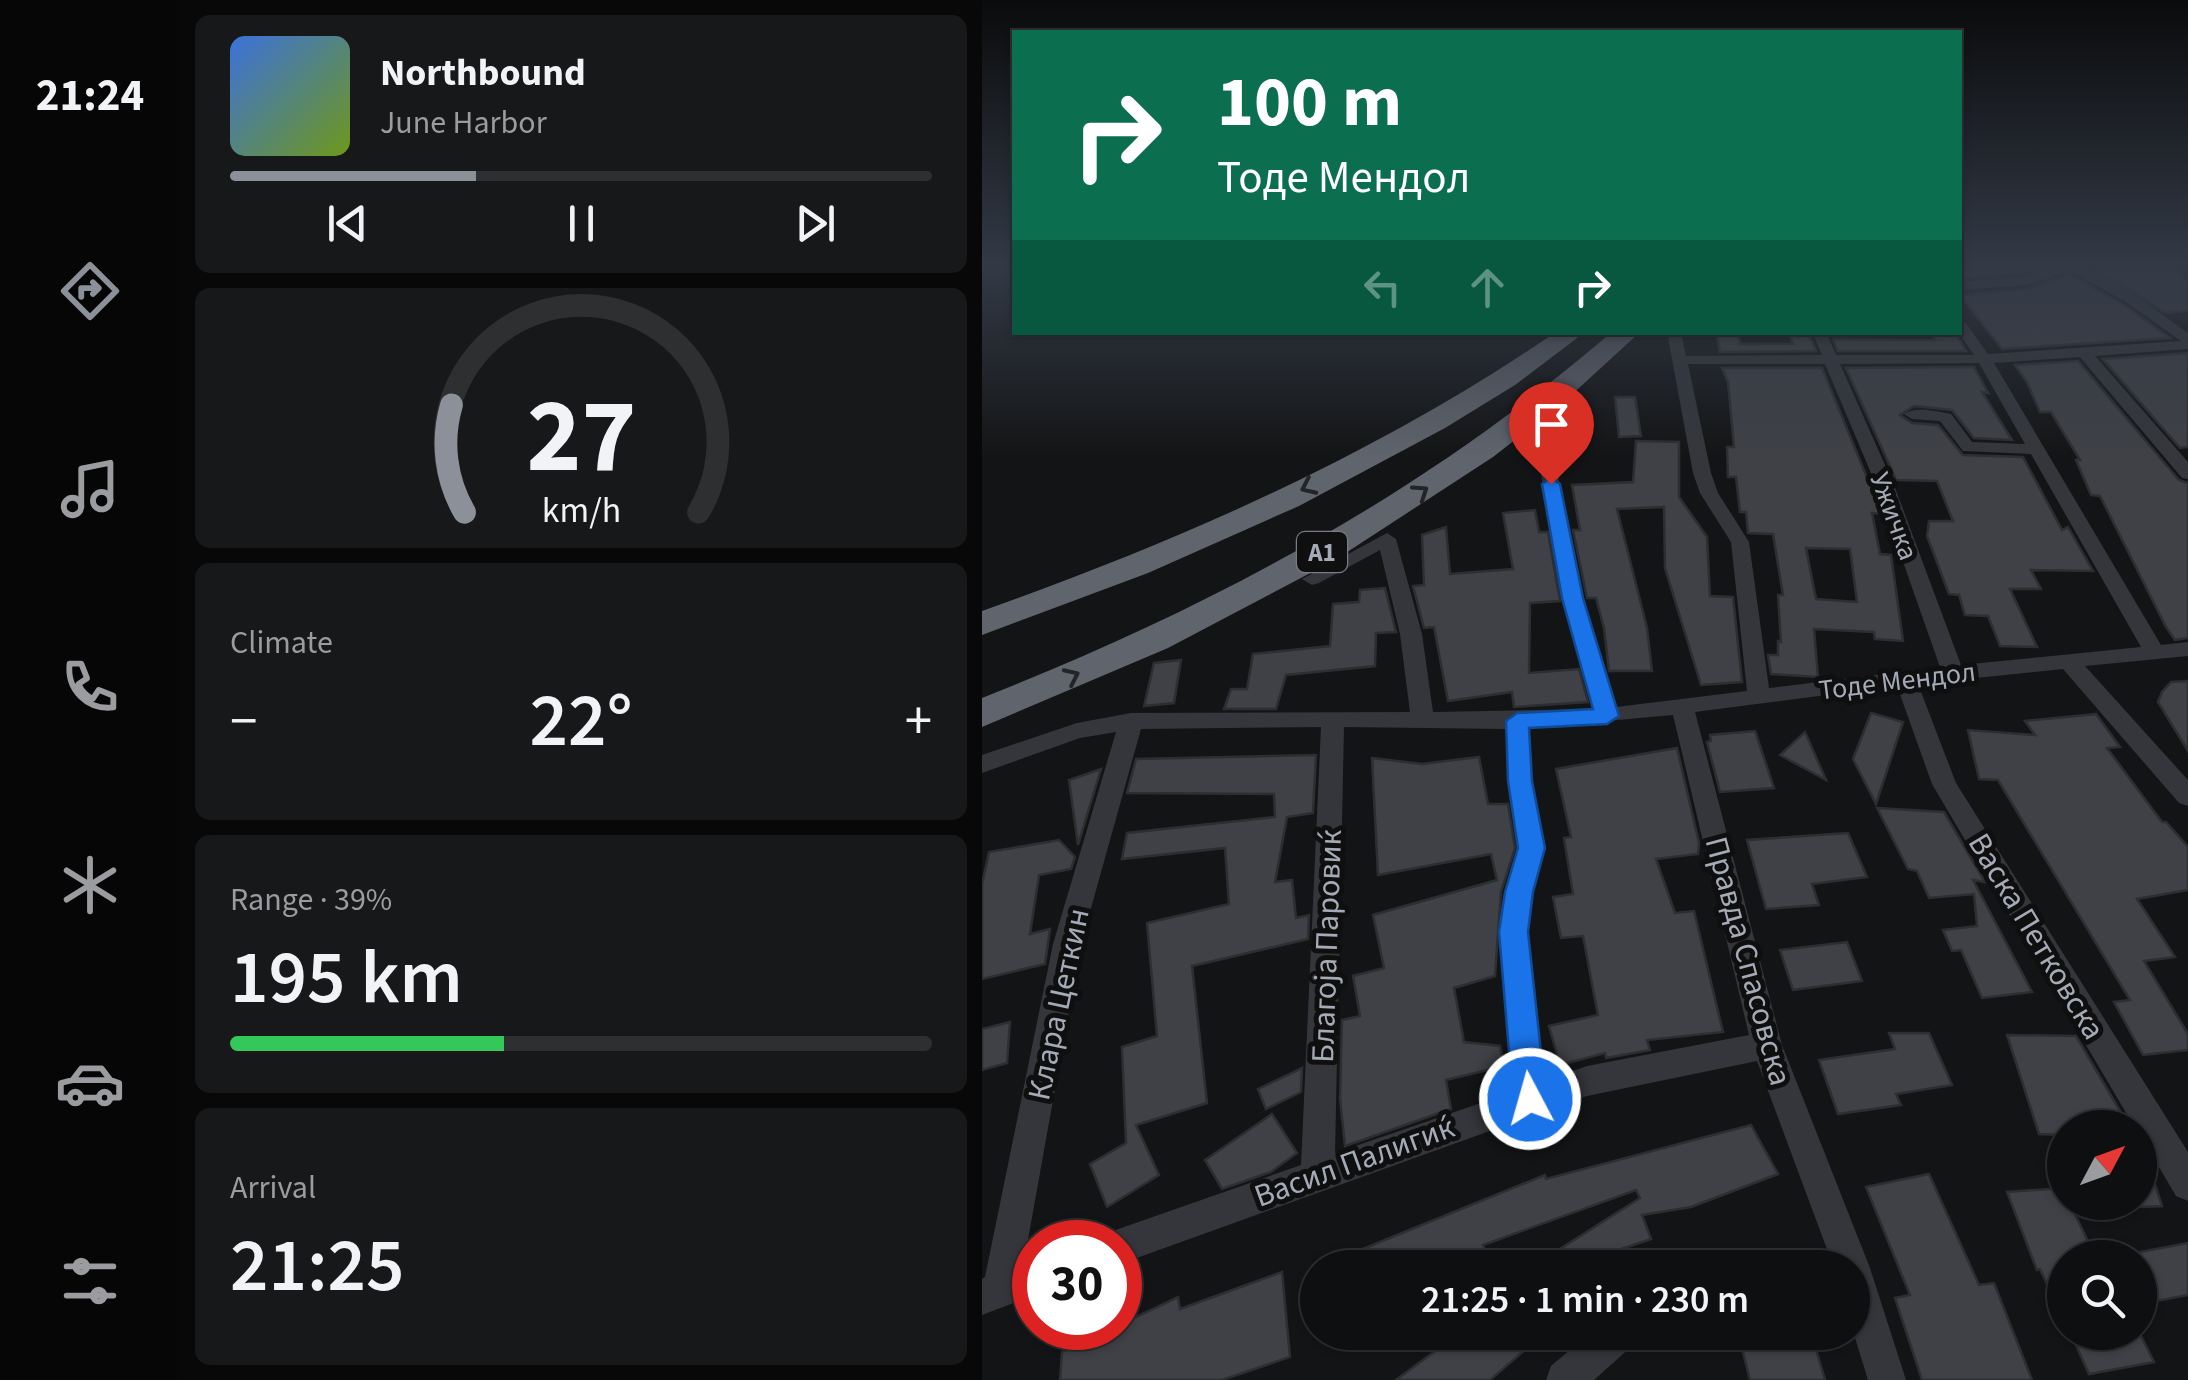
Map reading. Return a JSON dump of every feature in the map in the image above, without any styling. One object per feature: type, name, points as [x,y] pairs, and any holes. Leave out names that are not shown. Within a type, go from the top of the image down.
[{"type":"highway","name":"A1","points":[[982,624],[1200,538],[1334,475],[1451,412],[1568,335]]},
{"type":"highway","name":"A1","points":[[982,713],[1050,687],[1226,603],[1395,509],[1538,408],[1624,335]]},
{"type":"street","points":[[1963,329],[1984,358],[2155,653]]},
{"type":"street","points":[[1675,335],[1702,473],[1709,493],[1740,542],[1760,696]]},
{"type":"street","name":"Ужичка","points":[[1820,335],[1885,485],[1952,673]]},
{"type":"street","points":[[1681,360],[1984,358],[2188,343]]},
{"type":"street","points":[[2084,353],[2188,474]]},
{"type":"street","points":[[1912,414],[1945,417],[1963,444],[1969,446],[2036,449]]},
{"type":"street","points":[[1544,446],[1573,598],[1607,716]]},
{"type":"street","points":[[1312,579],[1387,539],[1411,634],[1422,719]]},
{"type":"street","name":"Тоде Мендол","points":[[982,764],[1077,731],[1131,722],[1333,718],[1517,721],[1607,716],[1904,678],[2188,649]]},
{"type":"street","points":[[2069,662],[2188,797]]},
{"type":"street","name":"Васка Петковска","points":[[1904,678],[1944,784],[2188,1184]]},
{"type":"street","name":"Правда Спасовска","points":[[1682,706],[1767,1046],[1845,1250]]},
{"type":"street","name":"Благоја Паровиќ","points":[[1318,1174],[1333,718]]},
{"type":"street","points":[[1517,721],[1520,781],[1532,848],[1519,892],[1514,932],[1530,1099]]},
{"type":"street","name":"Клара Цеткин","points":[[1006,1288],[1067,944],[1131,722]]},
{"type":"street","name":"Васил Палигиќ","points":[[1142,1238],[1587,1081],[1767,1046]]},
{"type":"street","name":"Правда Спасовска","points":[[1870,1326],[1887,1380]]},
{"type":"street","points":[[1564,1380],[1599,1350]]},
{"type":"building","points":[[1987,329],[2158,329],[2170,338],[2002,349]]},
{"type":"building","points":[[1717,335],[1738,335],[1740,344],[1793,344],[1790,335],[1809,335],[1816,351],[1720,352]]},
{"type":"building","points":[[1932,335],[1957,335],[1966,351],[1838,351],[1833,339],[1935,340]]},
{"type":"building","points":[[2188,353],[2188,447],[2180,448],[2103,359]]},
{"type":"building","points":[[2078,361],[2179,480],[2188,483],[2188,638],[2175,640],[2166,627],[2100,496],[2091,495],[2076,460],[2080,460],[2051,412],[2040,412],[2015,365]]},
{"type":"building","points":[[1974,367],[1988,393],[1982,392],[2012,440],[1974,438],[1952,410],[1914,406],[1900,415],[1912,423],[1938,425],[1963,455],[2023,457],[2062,530],[2068,527],[2093,571],[2031,570],[2041,589],[2010,589],[2037,647],[2000,646],[1988,616],[1965,615],[1959,595],[1949,594],[1927,536],[1929,521],[1953,521],[1937,481],[1896,480],[1846,368]]},
{"type":"building","points":[[1722,368],[1822,368],[1882,514],[1872,513],[1880,554],[1891,555],[1903,641],[1875,639],[1874,632],[1814,629],[1818,677],[1771,674],[1768,655],[1778,655],[1778,595],[1783,595],[1773,534],[1748,533],[1746,512],[1740,512],[1736,477],[1728,477],[1727,447],[1734,447],[1728,382]],"holes":[[[1806,548],[1850,549],[1857,602],[1816,599]]]},
{"type":"building","points":[[1615,397],[1635,397],[1641,436],[1619,437]]},
{"type":"building","points":[[1636,441],[1679,442],[1679,497],[1707,537],[1710,596],[1733,597],[1742,682],[1701,685],[1665,568],[1664,507],[1617,509],[1647,628],[1652,671],[1609,671],[1604,628],[1596,598],[1587,598],[1573,530],[1580,530],[1572,485],[1633,482]]},
{"type":"building","points":[[1535,510],[1539,532],[1548,532],[1560,601],[1530,603],[1529,673],[1579,669],[1588,702],[1514,707],[1512,692],[1448,701],[1434,627],[1424,628],[1413,586],[1424,585],[1422,535],[1446,527],[1450,574],[1513,569],[1503,513]]},
{"type":"building","points":[[1385,588],[1396,632],[1376,633],[1375,666],[1286,675],[1276,709],[1224,709],[1231,689],[1247,689],[1253,654],[1330,646],[1333,604],[1359,602],[1360,590]]},
{"type":"building","points":[[1181,660],[1174,703],[1144,706],[1154,663]]},
{"type":"building","points":[[2188,681],[2188,751],[2158,702],[2171,682]]},
{"type":"building","points":[[1871,713],[1903,722],[1876,804],[1853,759]]},
{"type":"building","points":[[2096,714],[2120,747],[2107,748],[2162,822],[2188,847],[2188,890],[2137,899],[2175,957],[2144,961],[2188,1034],[2188,1050],[2143,1055],[2114,1002],[2130,1000],[1998,780],[1979,779],[1968,730],[2035,735],[2025,721]]},
{"type":"building","points":[[1755,731],[1774,788],[1720,792],[1707,742],[1711,741],[1710,735]]},
{"type":"building","points":[[1805,732],[1826,780],[1780,755]]},
{"type":"building","points":[[1677,748],[1699,843],[1698,854],[1656,859],[1675,913],[1694,911],[1723,1032],[1647,1040],[1650,1050],[1606,1058],[1605,1053],[1560,1065],[1549,1026],[1598,1015],[1583,936],[1561,938],[1553,897],[1573,894],[1564,838],[1571,837],[1556,769]]},
{"type":"building","points":[[1316,755],[1313,813],[1287,817],[1275,882],[1292,880],[1296,918],[1309,915],[1308,939],[1192,966],[1207,1103],[1136,1125],[1159,1175],[1107,1207],[1090,1164],[1126,1143],[1122,1047],[1157,1036],[1147,923],[1229,904],[1225,848],[1122,859],[1127,833],[1275,817],[1274,794],[1127,793],[1136,759]]},
{"type":"building","points":[[1479,757],[1488,804],[1508,804],[1515,848],[1501,892],[1495,976],[1454,988],[1464,1042],[1500,1046],[1504,1066],[1446,1080],[1451,1109],[1345,1146],[1340,1099],[1342,1020],[1360,1016],[1353,976],[1384,968],[1373,915],[1497,880],[1491,854],[1378,875],[1372,758],[1422,764]]},
{"type":"building","points":[[1101,769],[1078,845],[1069,780]]},
{"type":"building","points":[[1877,808],[1944,812],[1985,882],[1973,880],[2032,992],[1982,998],[1961,950],[1952,951],[1943,930],[1977,926],[1974,894],[1929,898],[1917,871],[1908,869]]},
{"type":"building","points":[[1848,833],[1867,877],[1812,884],[1819,905],[1766,909],[1747,840]]},
{"type":"building","points":[[1059,840],[1075,857],[1071,869],[1039,875],[1030,934],[1050,929],[1045,964],[982,979],[982,884],[989,852]]},
{"type":"building","points":[[1847,942],[1862,981],[1793,990],[1780,950]]},
{"type":"building","points":[[1010,1022],[1007,1063],[982,1070],[982,1029]]},
{"type":"building","points":[[1889,1033],[1929,1033],[1952,1085],[1896,1094],[1901,1105],[1838,1114],[1819,1060],[1895,1049]]},
{"type":"building","points":[[2007,1035],[2076,1036],[2119,1110],[2047,1110],[2047,1134],[2039,1134]]},
{"type":"building","points":[[1302,1068],[1301,1092],[1266,1109],[1258,1089]]},
{"type":"building","points":[[1272,1114],[1297,1153],[1271,1172],[1222,1189],[1205,1160]]},
{"type":"building","points":[[1751,1125],[1778,1174],[1691,1207],[1642,1215],[1651,1239],[1619,1250],[1558,1250],[1640,1198],[1636,1190],[1483,1245],[1485,1250],[1360,1250],[1545,1175],[1546,1179]]},
{"type":"building","points":[[1929,1174],[1979,1285],[1994,1283],[2032,1380],[1922,1380],[1895,1298],[1910,1295],[1866,1187]]},
{"type":"building","points":[[2047,1189],[2047,1220],[2078,1220],[2087,1240],[2047,1240],[2047,1284],[2040,1269],[2037,1270],[2007,1192]]},
{"type":"building","points":[[2188,1243],[2188,1295],[2157,1301],[2157,1249]]},
{"type":"building","points":[[1282,1272],[1290,1357],[1222,1380],[1060,1380],[1062,1352],[1142,1350],[1142,1314],[1178,1297],[1180,1309]]},
{"type":"building","points":[[1437,1350],[1525,1350],[1490,1380],[1396,1380]]},
{"type":"building","points":[[1742,1350],[1816,1350],[1825,1380],[1750,1380]]},
{"type":"building","points":[[2078,1350],[2148,1350],[2154,1362],[2089,1374]]},
{"type":"route","points":[[1530,1099],[1514,932],[1519,892],[1532,848],[1520,781],[1517,721],[1607,716],[1573,598],[1551,484]]}]
